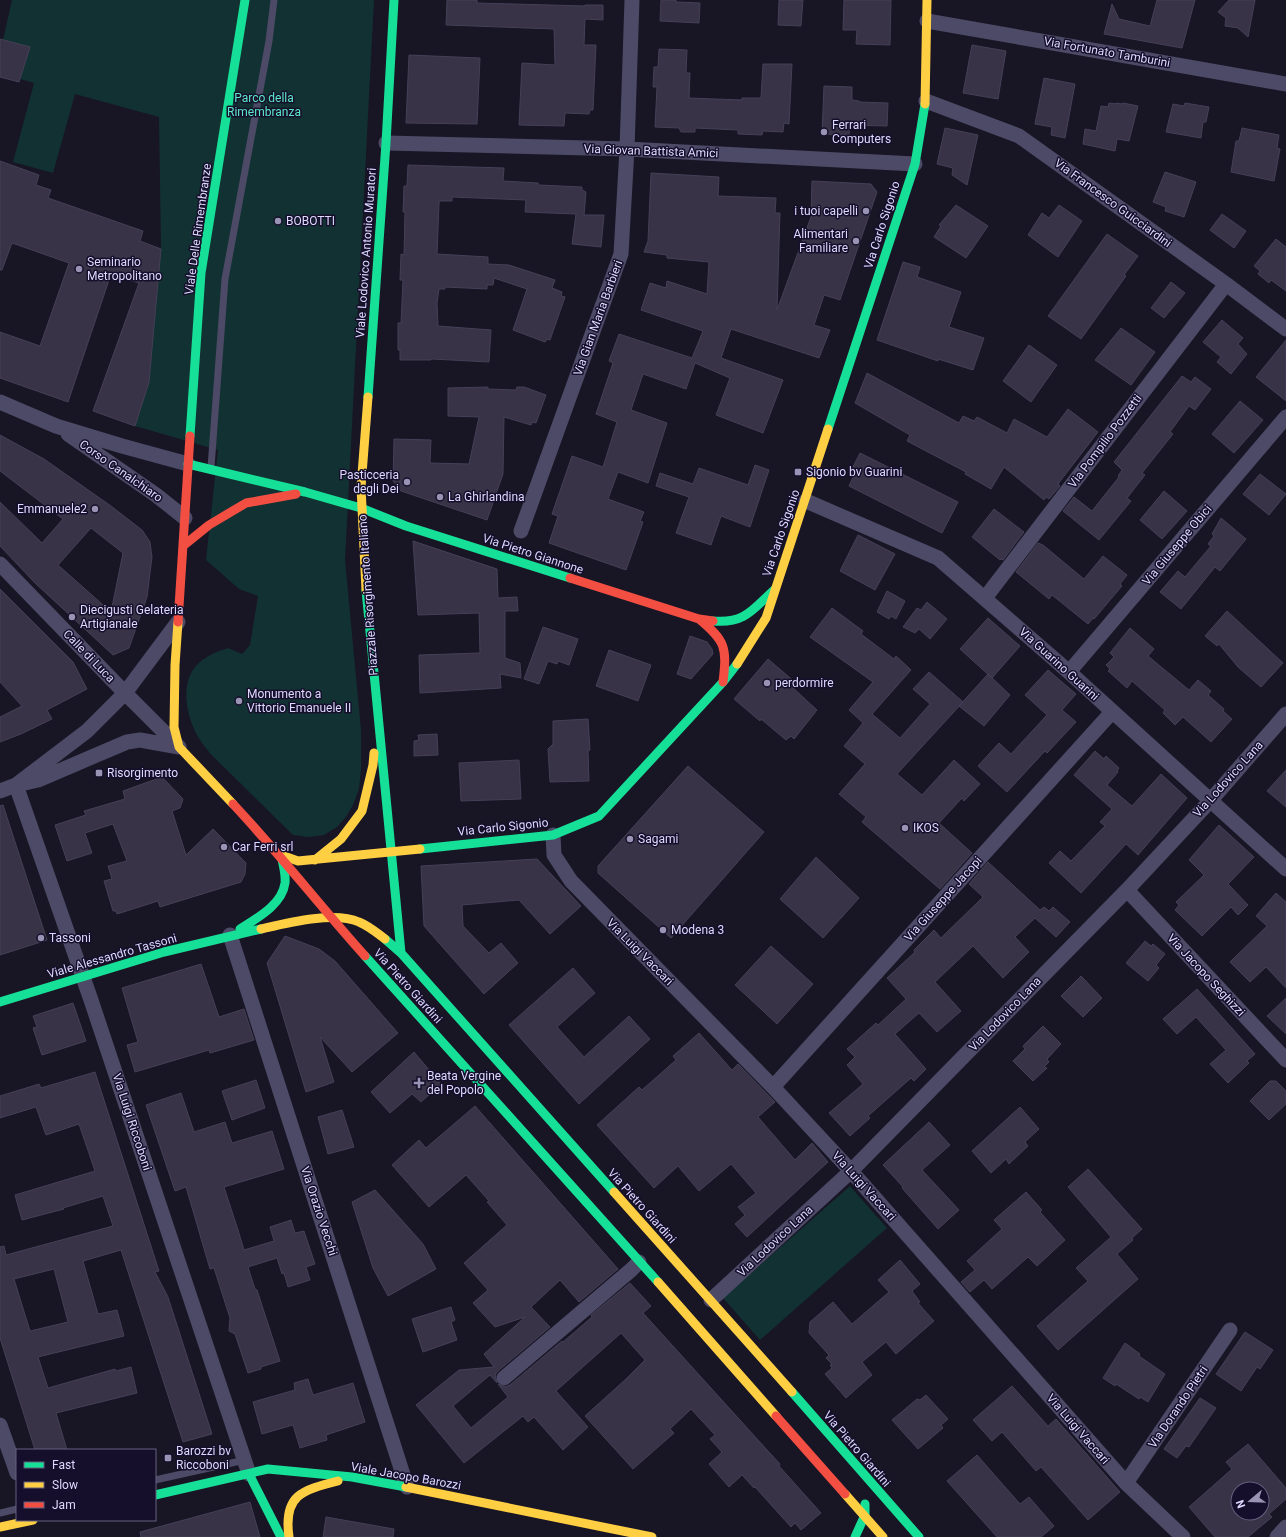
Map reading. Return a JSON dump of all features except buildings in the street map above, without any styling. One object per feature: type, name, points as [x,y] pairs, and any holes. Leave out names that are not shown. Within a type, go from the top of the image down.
[{"type":"street","name":"Viale Delle Rimembranze","points":[[188,464],[202,273],[246,0]]},
{"type":"street","name":"Viale Lodovico Antonio Muratori","points":[[361,508],[361,480],[386,143],[394,0]]},
{"type":"street","name":"Via Gian Maria Barbieri","points":[[521,531],[621,254],[627,149],[632,0]]},
{"type":"street","name":"Via Carlo Sigonio","points":[[392,851],[553,835],[599,816],[723,682],[754,640],[766,618],[774,590],[806,501],[915,164],[926,101],[927,0]]},
{"type":"street","name":"Via Fortunato Tamburini","points":[[927,21],[1286,84]]},
{"type":"street","name":"Via Francesco Guicciardini","points":[[926,101],[1019,136],[1286,328]]},
{"type":"street","name":"Via Giovan Battista Amici","points":[[386,143],[627,149],[915,164]]},
{"type":"street","name":"Via Pompilio Pozzetti","points":[[984,598],[1226,284]]},
{"type":"street","name":"Corso Canalchiaro","points":[[0,402],[56,426],[188,464]]},
{"type":"street","name":"Via Giuseppe Obici","points":[[1069,672],[1286,417]]},
{"type":"street","name":"Corso Canalchiaro","points":[[56,426],[156,495],[185,518]]},
{"type":"street","name":"Piazzale Risorgimento Italiano","points":[[188,464],[305,492],[361,508],[364,566],[376,702],[401,953]]},
{"type":"street","points":[[188,464],[175,664],[174,727],[179,747],[281,855],[298,861],[392,851]]},
{"type":"street","points":[[183,546],[209,525],[246,503],[305,492]]},
{"type":"street","name":"Via Guarino Guarini","points":[[806,501],[938,558],[1069,672],[1286,869]]},
{"type":"street","name":"Via Pietro Giannone","points":[[361,508],[406,526],[698,619],[718,622],[735,621],[751,611],[774,590]]},
{"type":"street","name":"Calle di Luca","points":[[0,564],[179,747]]},
{"type":"street","name":"Via Pietro Giannone","points":[[698,619],[715,632],[725,647],[723,682]]},
{"type":"street","points":[[16,785],[86,731],[125,693],[178,622]]},
{"type":"street","points":[[316,860],[341,839],[362,811],[374,765],[376,702]]},
{"type":"street","name":"Via Giuseppe Jacopi","points":[[773,1087],[1112,712]]},
{"type":"street","name":"Via Lodovico Lana","points":[[711,1300],[851,1171],[1127,890],[1211,800],[1286,714]]},
{"type":"street","points":[[0,791],[16,785],[38,780],[128,742],[140,740],[179,747]]},
{"type":"street","name":"Via Luigi Riccoboni","points":[[16,785],[83,976],[247,1467]]},
{"type":"street","name":"Via Luigi Vaccari","points":[[553,835],[554,855],[571,881],[773,1087],[851,1171],[1126,1483],[1183,1537]]},
{"type":"street","name":"Via Pietro Giardini","points":[[281,855],[307,885],[330,917],[583,1198],[883,1537]]},
{"type":"street","name":"Viale Alessandro Tassoni","points":[[230,935],[262,915],[277,901],[285,886],[285,870],[281,855]]},
{"type":"street","name":"Via Jacopo Seghizzi","points":[[1127,890],[1286,1060]]},
{"type":"street","name":"Via Pietro Giardini","points":[[330,917],[356,920],[376,932],[401,953],[711,1300],[919,1537]]},
{"type":"street","name":"Viale Alessandro Tassoni","points":[[0,1002],[117,965],[230,935],[305,920],[330,917]]},
{"type":"street","name":"Via Orazio Vecchi","points":[[230,935],[407,1487]]},
{"type":"street","points":[[504,1378],[639,1262]]},
{"type":"street","name":"Via Dorando Pietri","points":[[1126,1483],[1230,1330]]},
{"type":"street","points":[[0,1425],[16,1470]]},
{"type":"street","points":[[247,1467],[281,1537]]},
{"type":"street","name":"Viale Jacopo Barozzi","points":[[156,1495],[247,1467],[352,1478],[407,1487],[652,1537]]},
{"type":"street","points":[[855,1537],[865,1515],[864,1475]]},
{"type":"street","points":[[289,1537],[287,1518],[290,1507],[296,1498],[312,1487],[352,1478]]},
{"type":"street","points":[[0,1527],[28,1521]]},
{"type":"street","points":[[1277,1537],[1286,1527]]},
{"type":"lane","points":[[211,469],[225,279],[269,41],[274,0]]},
{"type":"lane","points":[[156,1480],[247,1467]]},
{"type":"lane","points":[[0,1513],[16,1510]]},
{"type":"green space","name":"Parco della Rimembranza","points":[[12,0],[374,0],[345,560],[361,730],[361,769],[359,789],[353,805],[346,817],[337,827],[324,835],[309,837],[293,835],[208,750],[195,732],[189,713],[186,692],[191,674],[199,663],[215,653],[228,648],[242,654],[250,645],[258,596],[239,589],[206,560],[218,450],[135,426],[149,382],[161,249],[159,117],[75,94],[53,173],[13,162],[34,83],[20,79],[29,47],[3,40]]},
{"type":"green space","points":[[850,1186],[887,1228],[760,1340],[723,1298]]},
{"type":"traffic: fast","points":[[190,436],[201,273],[245,0]]},
{"type":"traffic: fast","points":[[368,397],[386,143],[394,0]]},
{"type":"traffic: fast","points":[[828,429],[915,164],[925,104]]},
{"type":"traffic: fast","points":[[188,464],[305,492],[361,508],[406,526],[570,578]]},
{"type":"traffic: fast","points":[[366,590],[401,953]]},
{"type":"traffic: fast","points":[[713,621],[741,618],[754,609],[774,590]]},
{"type":"traffic: fast","points":[[420,849],[553,835],[599,816],[723,682],[737,664]]},
{"type":"traffic: fast","points":[[240,929],[268,910],[283,891],[285,880],[281,855]]},
{"type":"traffic: fast","points":[[0,1002],[164,952],[261,929]]},
{"type":"traffic: fast","points":[[385,939],[401,953],[614,1192]]},
{"type":"traffic: fast","points":[[365,956],[658,1282]]},
{"type":"traffic: fast","points":[[792,1392],[919,1537]]},
{"type":"traffic: fast","points":[[156,1495],[268,1469],[352,1477],[406,1487]]},
{"type":"traffic: fast","points":[[249,1474],[281,1537]]},
{"type":"traffic: fast","points":[[855,1537],[865,1515],[865,1504]]},
{"type":"traffic: slow","points":[[925,104],[927,0]]},
{"type":"traffic: slow","points":[[366,590],[361,487],[368,397]]},
{"type":"traffic: slow","points":[[737,664],[766,618],[828,429]]},
{"type":"traffic: slow","points":[[178,622],[175,665],[174,727],[179,747],[233,804]]},
{"type":"traffic: slow","points":[[315,860],[341,839],[362,811],[373,765],[374,753]]},
{"type":"traffic: slow","points":[[281,855],[298,861],[420,849]]},
{"type":"traffic: slow","points":[[261,929],[310,919],[337,918],[359,922],[385,939]]},
{"type":"traffic: slow","points":[[614,1192],[792,1392]]},
{"type":"traffic: slow","points":[[658,1282],[776,1416]]},
{"type":"traffic: slow","points":[[289,1537],[288,1523],[292,1503],[305,1492],[338,1481]]},
{"type":"traffic: slow","points":[[406,1487],[652,1537]]},
{"type":"traffic: slow","points":[[845,1494],[883,1537]]},
{"type":"traffic: slow","points":[[0,1527],[28,1521]]},
{"type":"traffic: jam","points":[[178,622],[190,436]]},
{"type":"traffic: jam","points":[[183,546],[209,525],[246,503],[296,494]]},
{"type":"traffic: jam","points":[[570,578],[699,619],[713,621]]},
{"type":"traffic: jam","points":[[699,619],[715,633],[723,646],[725,661],[723,682]]},
{"type":"traffic: jam","points":[[233,804],[267,841],[365,956]]},
{"type":"traffic: jam","points":[[776,1416],[845,1494]]},
{"type":"place","name":"Ferrari Computers","points":[[824,132]]},
{"type":"place","name":"i tuoi capelli","points":[[866,211]]},
{"type":"place","name":"BOBOTTI","points":[[278,221]]},
{"type":"place","name":"Alimentari Familiare","points":[[856,241]]},
{"type":"place","name":"Seminario Metropolitano","points":[[79,269]]},
{"type":"place","name":"Sigonio bv Guarini","points":[[798,472]]},
{"type":"place","name":"Pasticceria degli Dei","points":[[407,482]]},
{"type":"place","name":"La Ghirlandina","points":[[440,497]]},
{"type":"place","name":"Emmanuele2","points":[[95,509]]},
{"type":"place","name":"Diecigusti Gelateria Artigianale","points":[[72,617]]},
{"type":"place","name":"perdormire","points":[[767,683]]},
{"type":"place","name":"Monumento a Vittorio Emanuele II","points":[[239,701]]},
{"type":"place","name":"Risorgimento","points":[[99,773]]},
{"type":"place","name":"IKOS","points":[[905,828]]},
{"type":"place","name":"Sagami","points":[[630,839]]},
{"type":"place","name":"Car Ferri srl","points":[[224,847]]},
{"type":"place","name":"Modena 3","points":[[663,930]]},
{"type":"place","name":"Tassoni","points":[[41,938]]},
{"type":"place","name":"Beata Vergine del Popolo","points":[[419,1083]]},
{"type":"place","name":"Barozzi bv Riccoboni","points":[[168,1458]]}]
